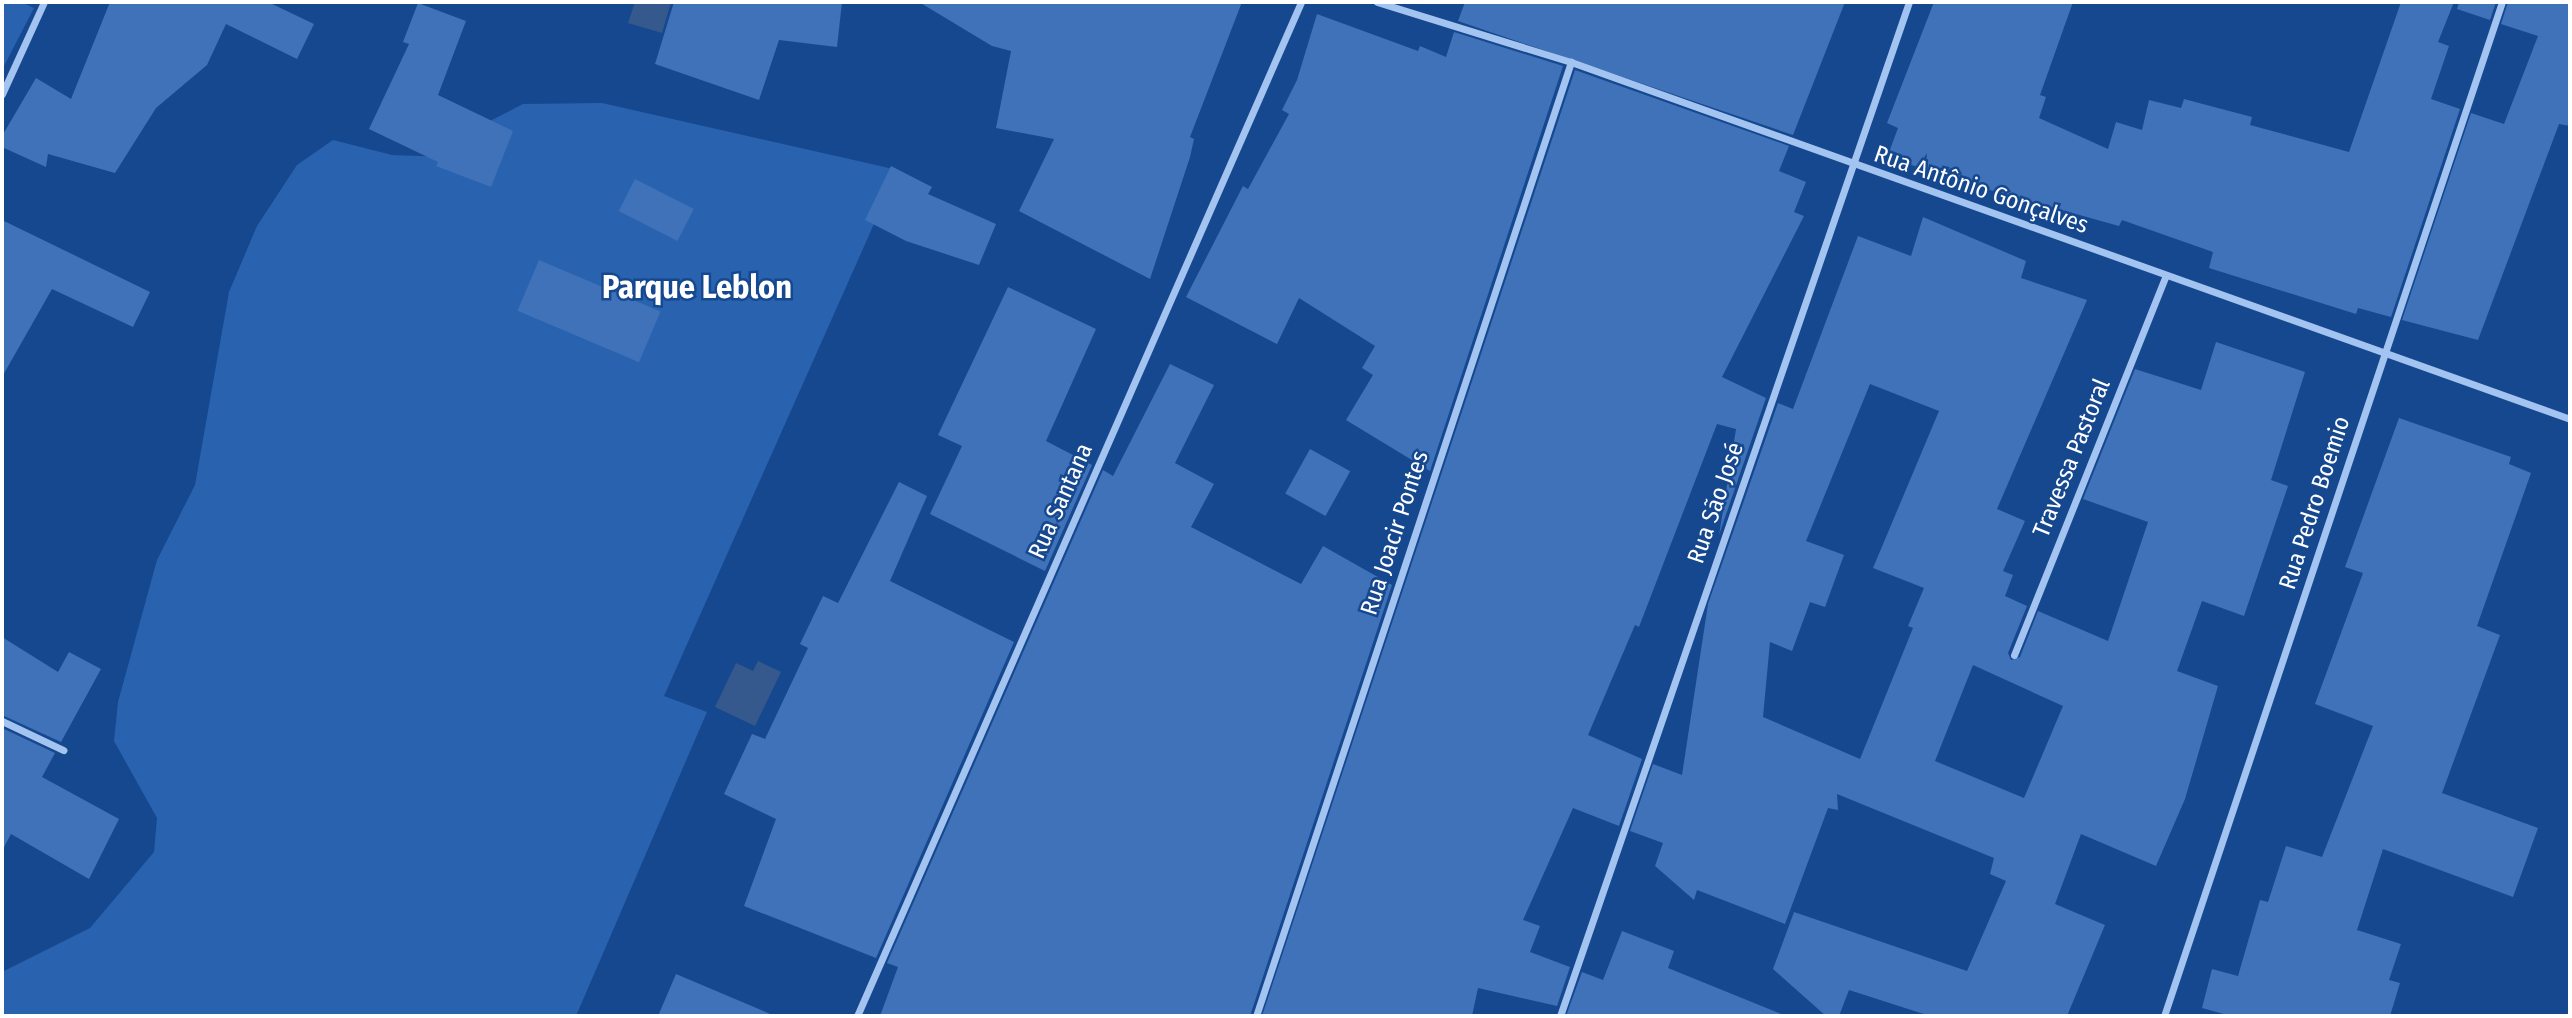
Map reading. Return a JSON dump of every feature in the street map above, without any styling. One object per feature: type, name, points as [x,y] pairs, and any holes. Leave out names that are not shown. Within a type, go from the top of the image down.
[{"type":"street","points":[[2,94],[44,2]]},
{"type":"street","name":"Rua Santana","points":[[857,1016],[1301,2]]},
{"type":"street","name":"Rua Antônio Gonçalves","points":[[1377,2],[1571,62],[2384,356],[2570,419]]},
{"type":"street","name":"Rua São José","points":[[1560,1016],[1909,2]]},
{"type":"street","name":"Rua Pedro Boemio","points":[[2164,1016],[2502,2]]},
{"type":"street","name":"Rua Joacir Pontes","points":[[1256,1016],[1571,62]]},
{"type":"street","name":"Travessa Pastoral","points":[[2014,655],[2166,275]]},
{"type":"street","points":[[2,721],[63,750]]},
{"type":"shaded area","points":[[2,2],[21,2],[34,8],[2,70]]},
{"type":"shaded area","points":[[635,2],[671,2],[662,33],[628,23]]},
{"type":"shaded area","points":[[602,103],[898,170],[664,696],[707,712],[576,1016],[2,1016],[2,972],[90,928],[154,852],[157,818],[114,741],[118,702],[157,560],[195,485],[229,292],[257,226],[297,165],[333,140],[392,155],[447,157],[482,125],[523,104]]},
{"type":"shaded area","points":[[758,661],[781,672],[755,726],[715,707],[736,663],[753,671]]},
{"type":"building","points":[[110,2],[268,2],[314,24],[297,59],[226,24],[207,65],[156,108],[115,173],[48,154],[46,167],[2,147],[2,136],[36,78],[71,99]]},
{"type":"building","points":[[674,2],[842,2],[837,47],[779,40],[759,100],[655,64]]},
{"type":"building","points":[[919,2],[1242,2],[1190,137],[1194,139],[1190,157],[1150,279],[1019,211],[1054,139],[996,128],[1011,51],[992,46]]},
{"type":"building","points":[[1465,2],[1845,2],[1793,135],[1458,21]]},
{"type":"building","points":[[1934,2],[2073,2],[2040,95],[2046,97],[2039,118],[2108,149],[2116,122],[2142,130],[2149,100],[2181,108],[2184,99],[2252,117],[2250,125],[2349,152],[2401,2],[2454,2],[2438,42],[2449,46],[2431,99],[2460,109],[2391,317],[2358,308],[2356,314],[2209,268],[2213,252],[2122,220],[2119,226],[1936,175],[1888,155],[1898,128],[1887,123]]},
{"type":"building","points":[[2459,2],[2496,2],[2490,20],[2457,9]]},
{"type":"building","points":[[2508,2],[2570,2],[2570,126],[2559,124],[2478,340],[2402,320],[2471,113],[2504,124],[2538,36],[2501,24]]},
{"type":"building","points":[[418,3],[466,21],[438,95],[513,131],[491,187],[436,166],[438,162],[369,129],[409,44],[403,42]]},
{"type":"building","points":[[1317,14],[1418,51],[1420,46],[1446,57],[1454,32],[1563,66],[1430,471],[1346,420],[1373,375],[1362,368],[1375,346],[1299,298],[1277,344],[1186,297],[1243,186],[1248,189],[1289,114],[1282,110],[1297,80]]},
{"type":"building","points":[[1575,70],[1789,146],[1779,171],[1806,182],[1794,212],[1804,216],[1722,377],[1766,398],[1719,535],[1736,429],[1717,424],[1639,627],[1635,625],[1588,735],[1642,759],[1619,826],[1573,808],[1523,920],[1540,926],[1530,952],[1570,967],[1557,1006],[1478,988],[1472,1016],[1262,1016]]},
{"type":"building","points":[[891,166],[932,187],[928,194],[996,224],[979,265],[906,241],[865,220]]},
{"type":"building","points":[[635,179],[694,209],[677,241],[619,211]]},
{"type":"building","points":[[1923,217],[2026,261],[2021,278],[2087,300],[1997,509],[2025,521],[2003,571],[2013,575],[2005,596],[2027,606],[2008,653],[2011,660],[2020,657],[2038,611],[2108,641],[2148,522],[2083,499],[2135,369],[2201,390],[2216,342],[2305,372],[2271,480],[2288,486],[2244,616],[2202,601],[2177,671],[2218,686],[2185,799],[2156,866],[2081,834],[2055,904],[2105,925],[2067,1016],[1930,1016],[1849,990],[1839,1016],[1826,1016],[1773,969],[1794,912],[1967,971],[2006,881],[1990,874],[1994,858],[1837,794],[1838,810],[1828,808],[1785,924],[1697,890],[1694,900],[1655,866],[1663,843],[1630,831],[1653,764],[1682,775],[1708,604],[1778,403],[1793,409],[1858,236],[1911,256]],"holes":[[[1870,384],[1939,411],[1873,568],[1924,588],[1908,626],[1913,628],[1860,759],[1763,717],[1770,642],[1792,651],[1810,602],[1825,607],[1844,555],[1806,541]],[[1973,665],[2063,706],[2024,798],[1935,761]]]},
{"type":"building","points":[[2,220],[150,292],[133,327],[52,289],[2,377]]},
{"type":"building","points":[[539,260],[661,312],[639,362],[518,311]]},
{"type":"building","points":[[1008,287],[1096,329],[1046,441],[1092,465],[1045,571],[930,514],[962,446],[938,435]]},
{"type":"building","points":[[1170,364],[1214,385],[1175,463],[1214,484],[1191,527],[1301,584],[1323,546],[1392,585],[1250,1016],[880,1016],[898,967],[887,963],[1103,470],[1113,476]]},
{"type":"building","points":[[2399,418],[2511,457],[2509,464],[2531,473],[2477,626],[2500,635],[2442,793],[2538,828],[2513,897],[2383,849],[2357,930],[2401,944],[2389,980],[2400,983],[2390,1016],[2231,1016],[2202,1008],[2212,969],[2238,976],[2260,900],[2268,902],[2286,846],[2322,857],[2373,726],[2315,704],[2363,573],[2345,567]]},
{"type":"building","points":[[1310,449],[1350,471],[1326,516],[1285,494]]},
{"type":"building","points":[[899,482],[927,496],[890,581],[1014,642],[876,958],[744,906],[776,819],[724,794],[752,734],[765,739],[808,648],[800,644],[823,596],[838,603]]},
{"type":"building","points":[[2,637],[58,672],[69,652],[101,669],[61,742],[2,715]]},
{"type":"building","points":[[2,728],[55,753],[42,777],[119,819],[89,879],[11,834],[2,851]]},
{"type":"building","points":[[1622,931],[1674,951],[1668,968],[1786,1016],[1566,1016],[1582,972],[1603,980]]},
{"type":"building","points":[[676,974],[775,1016],[658,1016]]},
{"type":"district","name":"Parque Leblon","points":[[697,287]]}]
